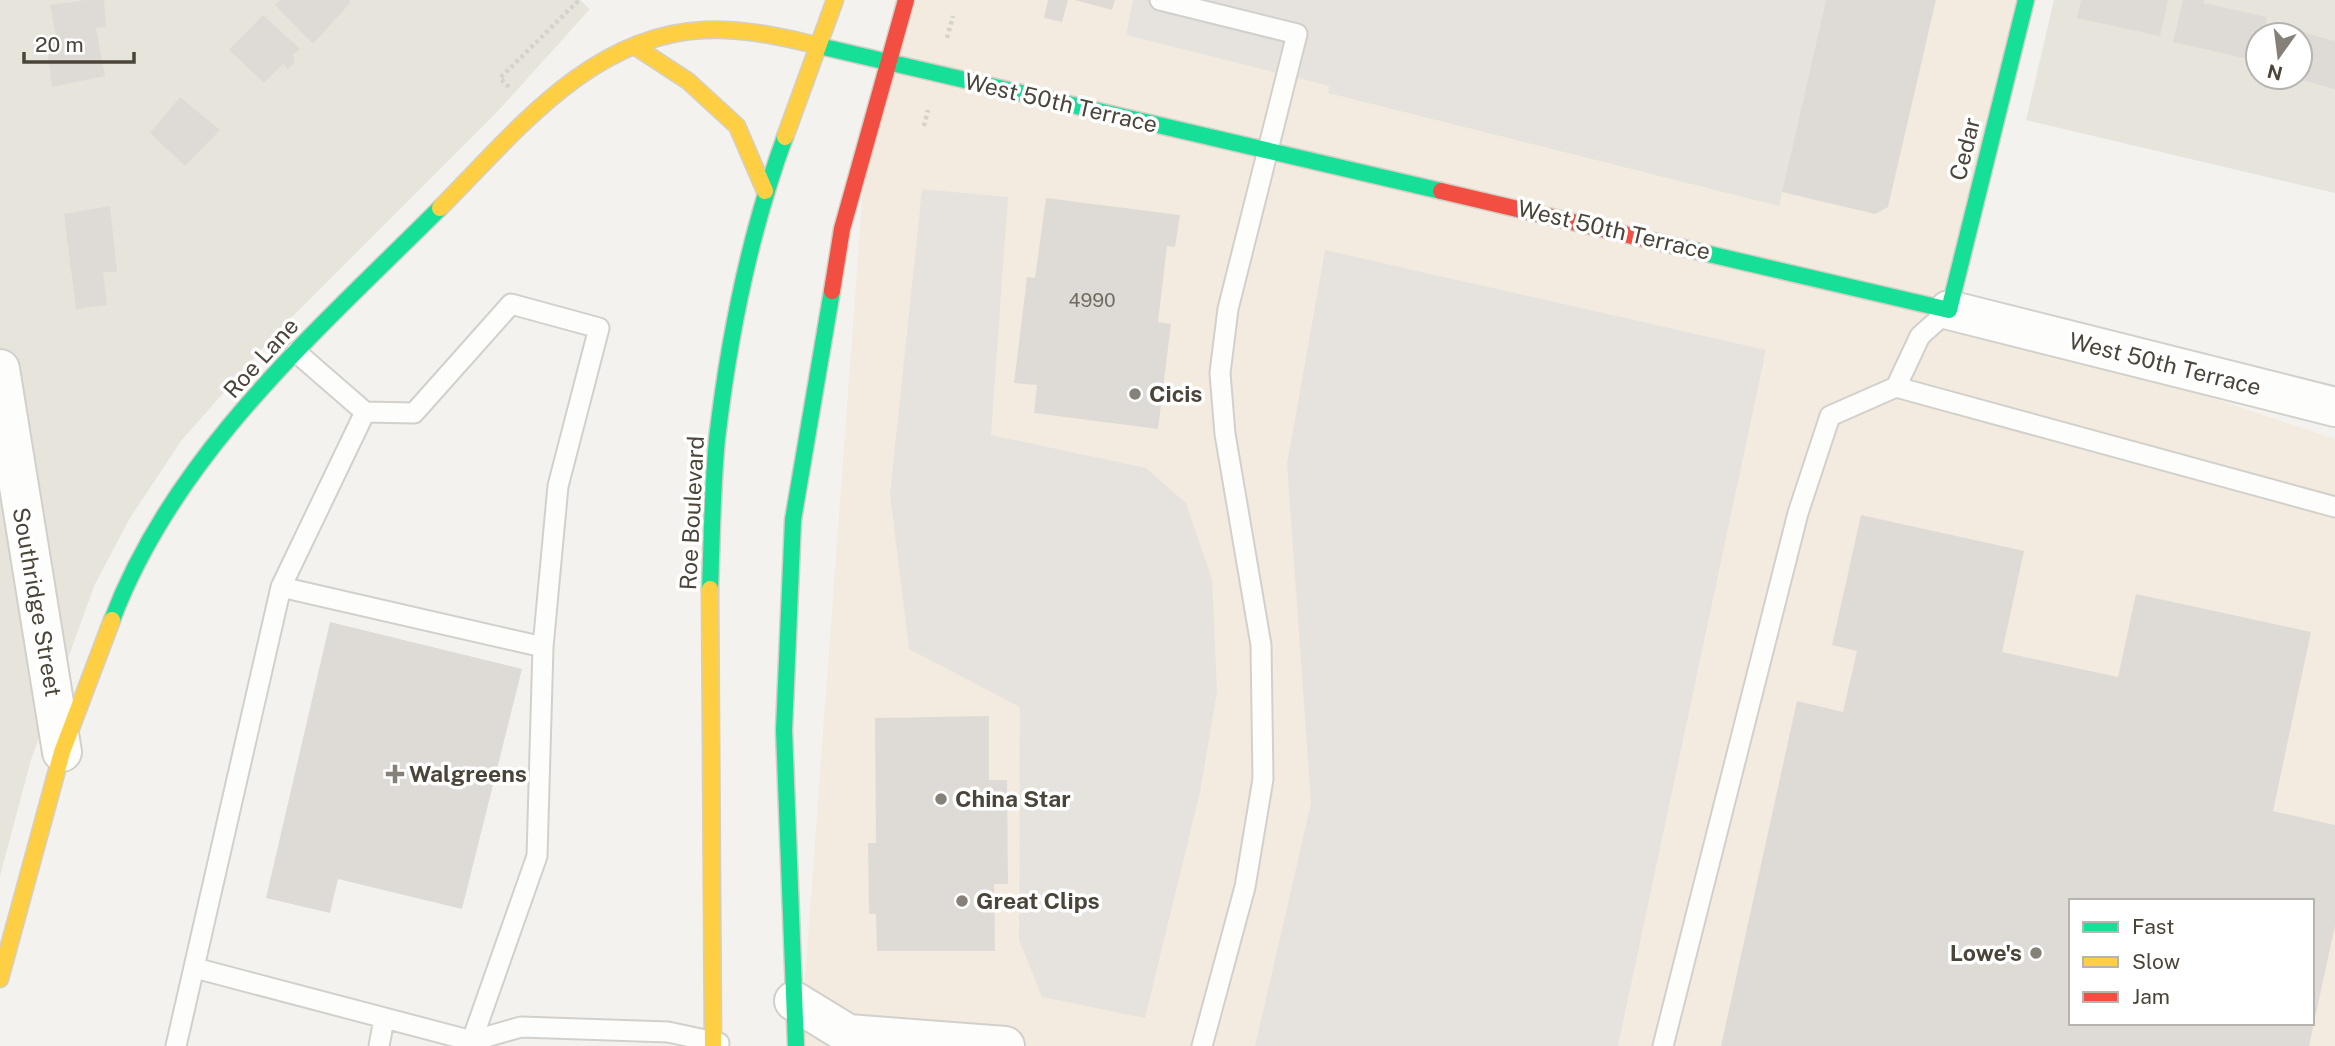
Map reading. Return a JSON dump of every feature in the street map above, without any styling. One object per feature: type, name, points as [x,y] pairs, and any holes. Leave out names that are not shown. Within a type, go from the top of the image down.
[{"type":"street","name":"Roe Boulevard","points":[[717,1044],[710,590],[717,442],[733,321],[765,191],[835,0]]},
{"type":"street","points":[[796,1046],[784,730],[793,520],[842,229],[906,0]]},
{"type":"street","name":"Cedar","points":[[1950,310],[2025,0]]},
{"type":"street","name":"Roe Lane","points":[[0,979],[62,752],[130,572],[201,463],[296,352],[558,90],[586,69],[636,47],[699,30],[761,32],[820,45]]},
{"type":"street","name":"West 50th Terrace","points":[[820,45],[1950,310],[2335,407]]},
{"type":"street","points":[[636,47],[688,81],[737,126],[765,191]]},
{"type":"street","name":"Southridge Street","points":[[0,369],[62,752]]},
{"type":"street","points":[[794,1001],[848,1034],[1005,1046]]},
{"type":"lane","points":[[1160,0],[1297,34],[1228,309],[1220,373],[1225,434],[1261,645],[1263,779],[1245,887],[1202,1046]]},
{"type":"lane","points":[[296,352],[365,412],[414,413],[511,304],[598,328],[558,486],[542,648],[537,856],[473,1044]]},
{"type":"lane","points":[[1896,387],[1920,336],[1950,310]]},
{"type":"lane","points":[[1663,1046],[1798,513],[1830,416],[1896,387],[2335,507]]},
{"type":"lane","points":[[176,1046],[281,587],[365,412]]},
{"type":"lane","points":[[281,587],[542,648]]},
{"type":"lane","points":[[195,968],[473,1044],[521,1027],[668,1032],[717,1044]]},
{"type":"lane","points":[[379,1046],[384,1019]]},
{"type":"path","points":[[509,87],[500,78],[577,2],[575,0]]},
{"type":"shaded area","points":[[0,0],[580,0],[590,9],[499,110],[276,333],[181,441],[130,518],[95,584],[31,760],[0,876]]},
{"type":"shaded area","points":[[895,0],[2017,0],[1950,310],[2335,439],[2335,1046],[800,1046],[867,133]]},
{"type":"shaded area","points":[[1133,0],[1826,0],[1779,206],[1328,93],[1329,86],[1126,35]]},
{"type":"shaded area","points":[[2054,0],[2335,0],[2335,193],[2026,120]]},
{"type":"shaded area","points":[[922,189],[1008,197],[991,435],[1146,468],[1186,503],[1212,579],[1217,692],[1200,792],[1145,1018],[1042,997],[1019,940],[1020,707],[909,649],[890,494]]},
{"type":"shaded area","points":[[1325,250],[1766,350],[1618,1046],[1255,1046],[1311,803],[1287,464]]},
{"type":"building","points":[[104,0],[106,27],[96,28],[105,76],[52,87],[46,42],[57,41],[50,5]]},
{"type":"building","points":[[280,0],[351,2],[313,44],[275,5]]},
{"type":"building","points":[[1048,0],[1068,0],[1062,22],[1044,18]]},
{"type":"building","points":[[1075,0],[1115,0],[1112,10]]},
{"type":"building","points":[[1826,0],[1936,0],[1888,207],[1875,214],[1782,192]]},
{"type":"building","points":[[2081,0],[2168,0],[2160,36],[2077,18]]},
{"type":"building","points":[[2183,0],[2204,0],[2204,3],[2267,17],[2266,21],[2244,21],[2244,58],[2173,42]]},
{"type":"building","points":[[263,15],[300,49],[293,55],[295,62],[288,69],[283,64],[264,83],[229,50]]},
{"type":"building","points":[[2314,35],[2335,41],[2335,89],[2314,83]]},
{"type":"building","points":[[180,97],[220,130],[185,166],[150,133]]},
{"type":"building","points":[[1046,198],[1180,215],[1175,247],[1167,246],[1158,322],[1171,324],[1158,429],[1034,413],[1037,385],[1014,383],[1027,277],[1035,278]]},
{"type":"building","points":[[110,206],[117,272],[103,272],[107,305],[76,309],[64,214]]},
{"type":"building","points":[[1861,515],[2024,551],[2002,652],[2118,677],[2136,594],[2311,632],[2273,811],[2335,825],[2335,926],[2314,1023],[2314,899],[2069,899],[2069,1025],[2314,1025],[2309,1046],[1721,1046],[1797,701],[1843,712],[1857,651],[1832,645]]},
{"type":"building","name":"Walgreens","points":[[330,622],[522,669],[462,909],[338,879],[330,913],[266,898]]},
{"type":"building","points":[[989,716],[989,780],[1007,780],[1008,884],[994,884],[995,951],[877,951],[876,914],[869,914],[868,843],[876,843],[875,718]]},
{"type":"traffic: fast","points":[[1683,248],[1949,310],[2026,0]]},
{"type":"traffic: fast","points":[[815,45],[1441,191]]},
{"type":"traffic: fast","points":[[710,589],[715,458],[734,324],[761,211],[785,137]]},
{"type":"traffic: fast","points":[[112,620],[139,559],[173,502],[211,449],[299,348],[440,208]]},
{"type":"traffic: fast","points":[[796,1046],[784,730],[793,520],[832,291]]},
{"type":"traffic: slow","points":[[785,137],[835,0]]},
{"type":"traffic: slow","points":[[440,208],[526,120],[557,93],[590,69],[625,50],[663,36],[704,30],[746,31],[815,45]]},
{"type":"traffic: slow","points":[[636,47],[688,81],[737,126],[765,191]]},
{"type":"traffic: slow","points":[[710,589],[713,1046]]},
{"type":"traffic: slow","points":[[0,979],[62,752],[112,620]]},
{"type":"traffic: jam","points":[[832,291],[842,229],[906,0]]},
{"type":"traffic: jam","points":[[1441,191],[1683,248]]},
{"type":"place","name":"Cicis","points":[[1135,394]]},
{"type":"place","name":"Walgreens","points":[[395,774]]},
{"type":"place","name":"China Star","points":[[941,799]]},
{"type":"place","name":"Great Clips","points":[[962,901]]},
{"type":"place","name":"Lowe's","points":[[2036,953]]}]
